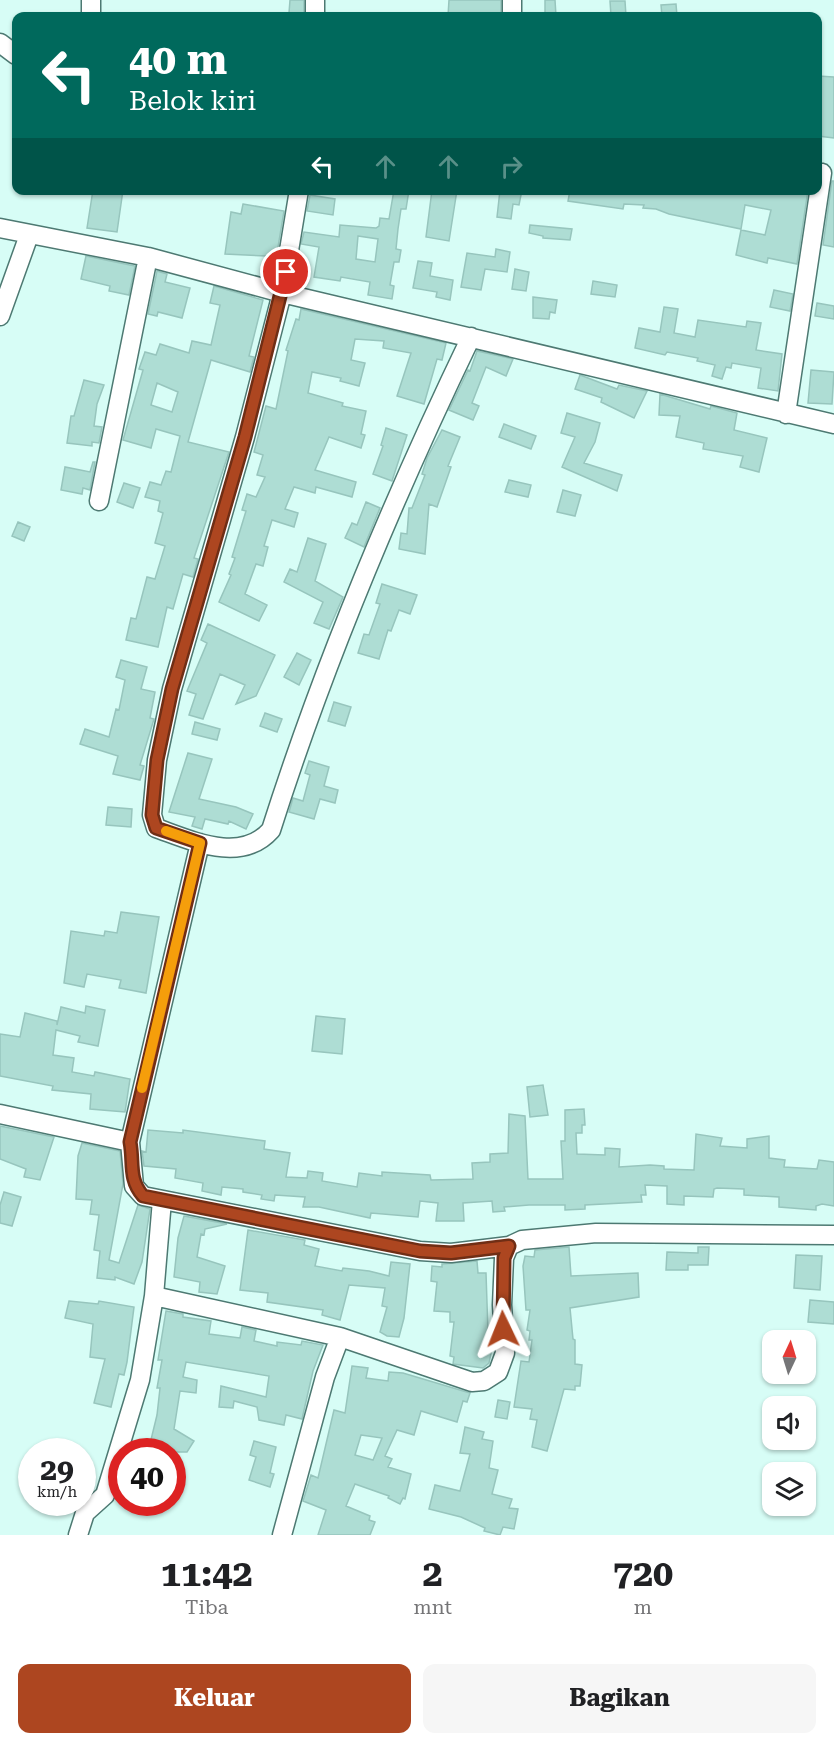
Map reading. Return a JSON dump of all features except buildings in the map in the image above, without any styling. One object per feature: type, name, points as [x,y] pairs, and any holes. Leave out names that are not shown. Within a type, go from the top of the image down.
[{"type":"street","points":[[298,195],[282,293],[245,437],[172,689],[157,760],[152,815],[156,828],[200,843],[237,849],[260,842],[271,830],[317,692],[408,470],[471,337]]},
{"type":"street","points":[[786,414],[821,195]]},
{"type":"street","points":[[0,228],[148,257],[282,293],[834,424]]},
{"type":"street","points":[[0,316],[29,235]]},
{"type":"street","points":[[99,501],[148,257]]},
{"type":"street","points":[[200,843],[130,1142],[134,1186],[143,1196],[420,1251],[451,1253],[509,1246],[522,1240],[596,1233],[834,1235]]},
{"type":"street","points":[[0,1114],[130,1142]]},
{"type":"street","points":[[78,1535],[85,1513],[105,1495],[140,1380],[154,1296],[162,1200]]},
{"type":"street","points":[[154,1296],[340,1337],[472,1382],[484,1382],[498,1372],[505,1353],[502,1281],[504,1258],[509,1246]]},
{"type":"street","points":[[282,1535],[325,1377],[340,1337]]},
{"type":"slow traffic","points":[[142,1088],[200,843],[166,831]]},
{"type":"route","points":[[286,272],[245,437],[172,689],[157,760],[152,815],[156,828],[200,843],[130,1142],[134,1186],[143,1196],[420,1251],[451,1253],[509,1246],[504,1258],[503,1329]]}]
